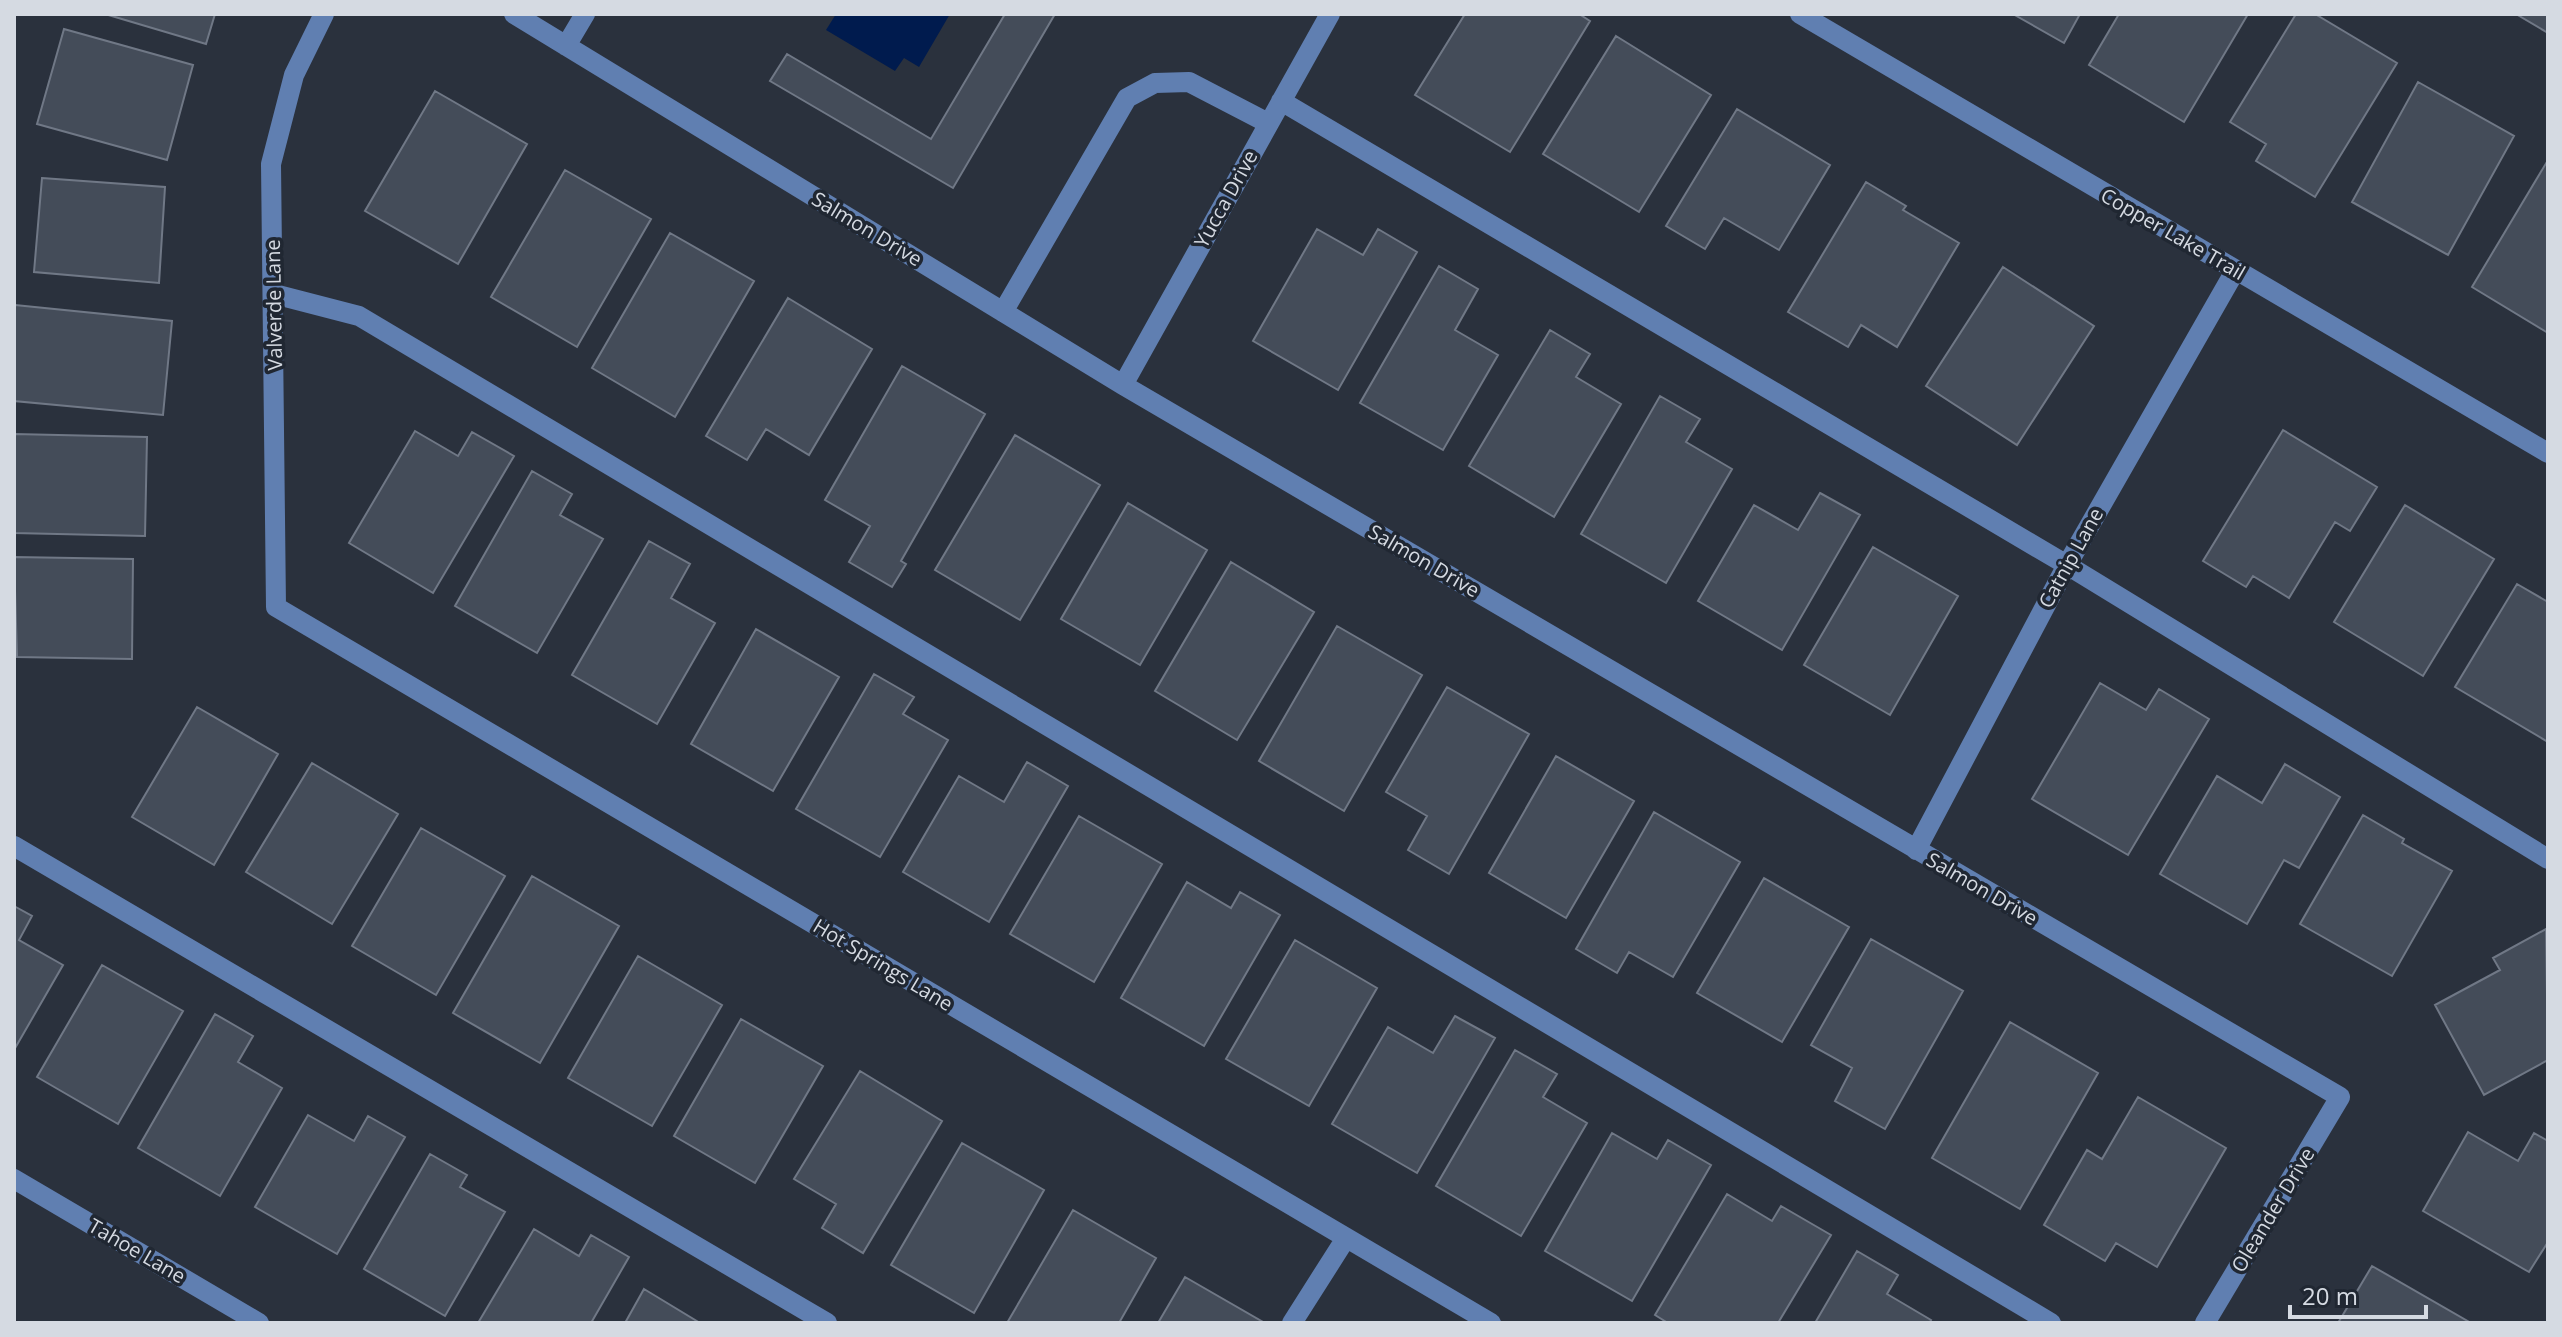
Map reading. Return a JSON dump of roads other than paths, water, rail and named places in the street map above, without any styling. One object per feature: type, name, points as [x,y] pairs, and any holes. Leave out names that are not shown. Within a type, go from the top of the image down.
[{"type":"street","name":"Valverde Lane","points":[[276,607],[271,164],[294,75],[324,14]]},
{"type":"street","name":"Salmon Drive","points":[[514,14],[1123,385],[2340,1097]]},
{"type":"street","points":[[566,46],[585,14]]},
{"type":"street","name":"Yucca Drive","points":[[1123,385],[1330,14]]},
{"type":"street","name":"Copper Lake Trail","points":[[1800,14],[2548,453]]},
{"type":"street","points":[[1003,312],[1127,98],[1155,83],[1189,82],[1268,123]]},
{"type":"street","points":[[1281,101],[2067,565],[2548,859]]},
{"type":"street","name":"Catnip Lane","points":[[1916,850],[2067,565],[2235,271]]},
{"type":"street","points":[[274,294],[359,316],[2051,1323]]},
{"type":"street","name":"Hot Springs Lane","points":[[276,607],[1491,1323]]},
{"type":"street","points":[[14,846],[827,1323]]},
{"type":"street","name":"Oleander Drive","points":[[2205,1323],[2340,1097]]},
{"type":"street","name":"Tahoe Lane","points":[[14,1179],[259,1323]]},
{"type":"street","points":[[1292,1323],[1346,1238]]},
{"type":"water","points":[[836,14],[950,14],[919,67],[904,58],[895,71],[826,30]]}]
